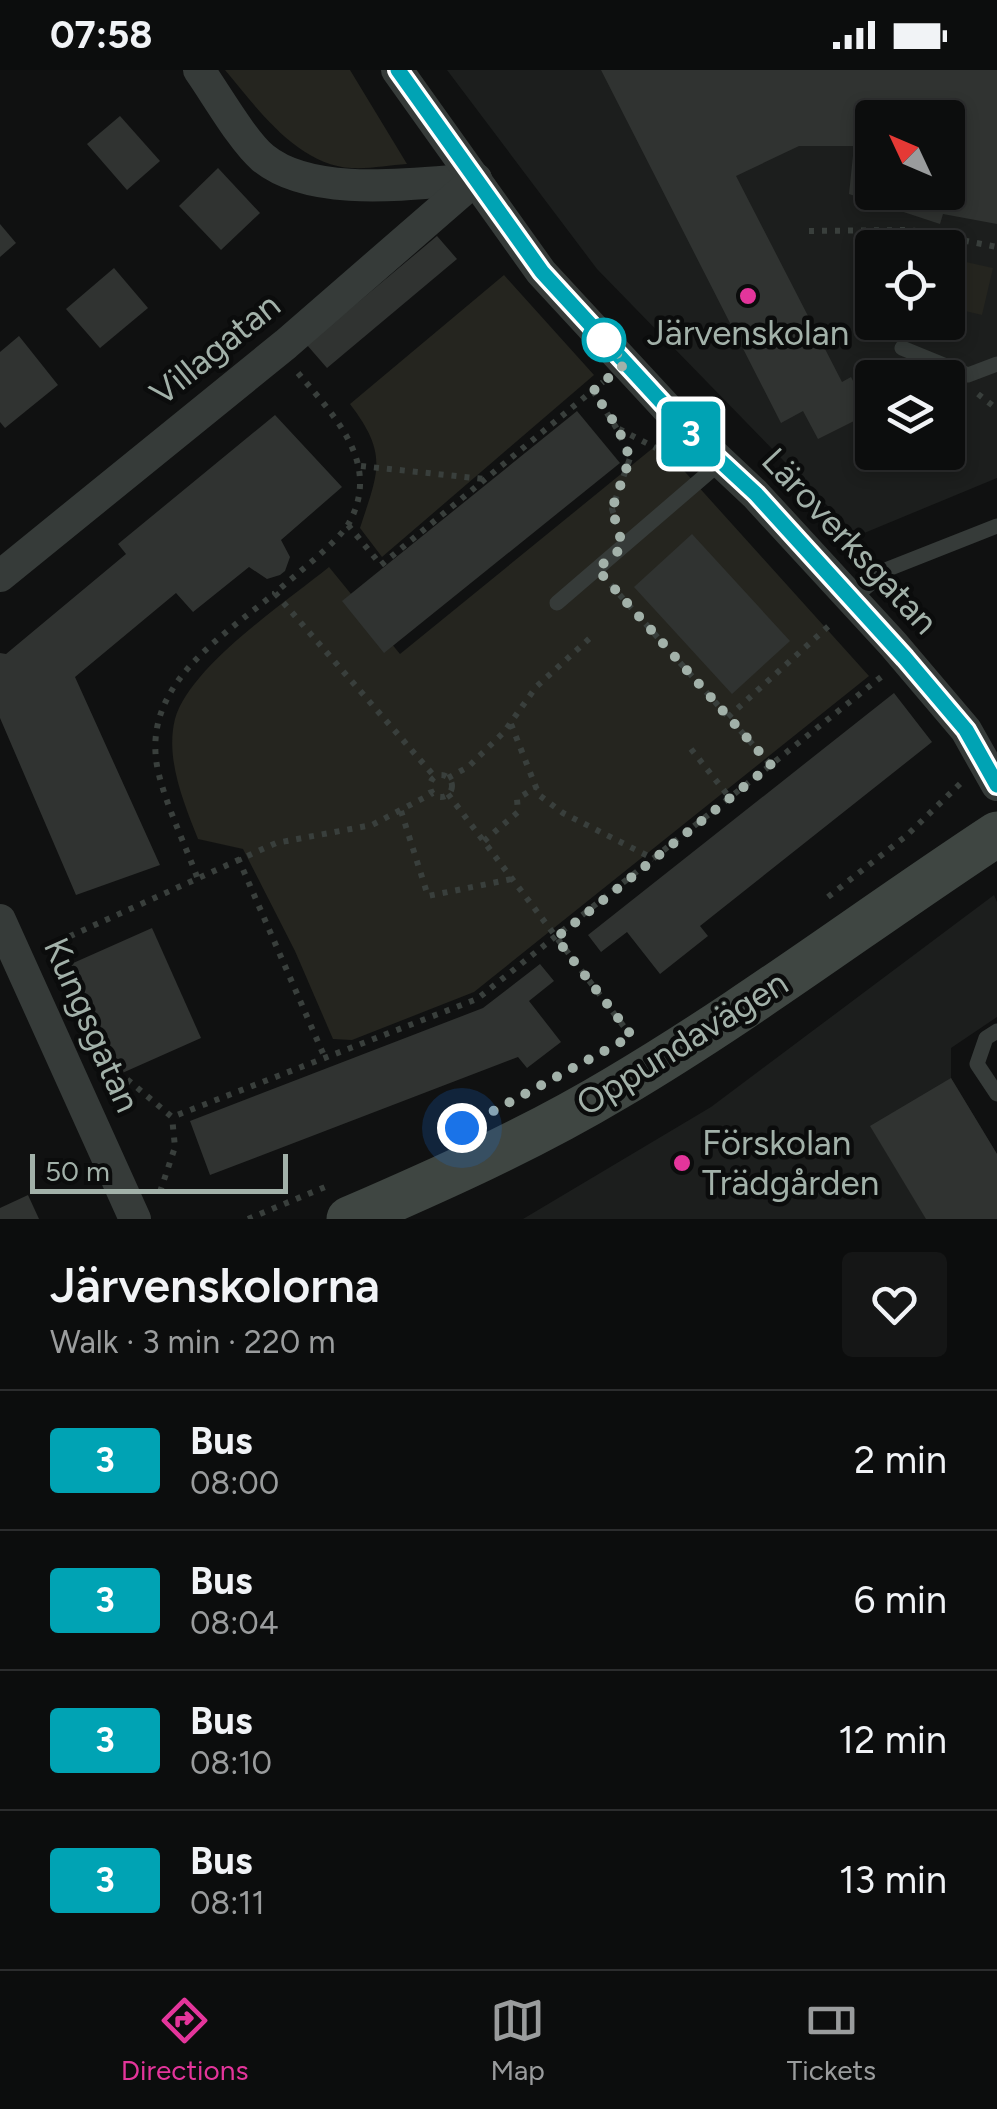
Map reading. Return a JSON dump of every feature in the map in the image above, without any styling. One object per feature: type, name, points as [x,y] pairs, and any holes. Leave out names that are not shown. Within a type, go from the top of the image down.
[{"type":"main road","name":"Oppundavägen","points":[[340,1202],[501,1150],[615,1089],[772,990],[894,901],[997,834]]},
{"type":"street","points":[[199,70],[260,155],[282,172],[324,182],[396,184],[476,178]]},
{"type":"street","name":"Läroverksgatan","points":[[398,70],[542,272],[756,494],[905,658],[966,730],[992,776]]},
{"type":"street","name":"Villagatan","points":[[0,576],[278,350],[476,178]]},
{"type":"street","name":"Kungsgatan","points":[[0,920],[77,1088],[147,1212]]},
{"type":"lane","points":[[902,348],[968,376],[997,364]]},
{"type":"lane","points":[[558,603],[721,462]]},
{"type":"lane","points":[[852,599],[888,570],[997,526]]},
{"type":"lane","points":[[997,1031],[986,1038],[977,1064],[997,1094]]},
{"type":"path","points":[[809,231],[911,230],[997,247]]},
{"type":"path","points":[[197,877],[159,775],[155,745],[164,702],[178,676],[197,657],[275,593],[348,525],[360,492],[361,466],[338,422],[278,350]]},
{"type":"path","points":[[348,525],[381,565],[626,363]]},
{"type":"path","points":[[593,391],[618,428],[630,458],[612,509],[623,547]]},
{"type":"path","points":[[361,466],[485,479]]},
{"type":"path","points":[[597,569],[771,765]]},
{"type":"path","points":[[275,593],[435,778],[448,778],[468,767],[510,724],[536,687],[590,638]]},
{"type":"path","points":[[728,717],[836,619],[852,599]]},
{"type":"path","points":[[172,1117],[477,999],[905,658]]},
{"type":"path","points":[[510,724],[539,795],[563,813],[654,859]]},
{"type":"path","points":[[691,749],[730,798]]},
{"type":"path","points":[[824,900],[906,836],[960,783],[992,776]]},
{"type":"path","points":[[432,792],[435,778]]},
{"type":"path","points":[[432,792],[442,797],[448,794],[452,788],[448,778]]},
{"type":"path","points":[[484,841],[518,812],[518,799],[536,787]]},
{"type":"path","points":[[18,960],[276,842],[372,825],[432,792]]},
{"type":"path","points":[[448,794],[628,1038],[648,1026]]},
{"type":"path","points":[[401,811],[428,896],[512,880]]},
{"type":"path","points":[[238,858],[325,1058]]},
{"type":"path","points":[[77,1088],[106,1075],[122,1075],[172,1117],[175,1147],[147,1212]]},
{"type":"path","points":[[248,1219],[340,1202]]},
{"type":"shaded area","points":[[225,70],[350,70],[407,164],[352,168],[313,157],[280,132]]},
{"type":"shaded area","name":"Järvenskolan","points":[[447,70],[997,70],[997,478],[857,536],[597,269]]},
{"type":"shaded area","points":[[965,262],[993,268],[982,315],[965,311]]},
{"type":"shaded area","points":[[504,275],[594,375],[382,557],[360,528],[375,478],[375,451],[371,437],[350,404]]},
{"type":"shaded area","points":[[659,443],[869,676],[474,992],[352,1040],[333,1039],[295,951],[243,849],[198,839],[172,750],[175,719],[184,699],[199,678],[242,636],[329,567],[400,654]]},
{"type":"shaded area","points":[[994,895],[997,1017],[951,1048],[951,1078],[997,1154],[997,1219],[523,1219],[711,1107]]},
{"type":"building","points":[[601,70],[997,70],[997,224],[943,214],[940,224],[898,210],[965,210],[965,100],[855,100],[855,196],[849,194],[854,146],[799,146],[736,176],[842,382],[851,377],[855,385],[855,420],[818,439],[803,411],[781,423]]},
{"type":"building","points":[[120,116],[160,161],[127,190],[87,144]]},
{"type":"building","points":[[218,168],[260,213],[221,250],[179,206]]},
{"type":"building","points":[[0,224],[16,243],[0,257]]},
{"type":"building","points":[[437,236],[457,259],[327,368],[307,345]]},
{"type":"building","points":[[114,268],[148,308],[100,348],[66,309]]},
{"type":"building","points":[[19,336],[58,385],[5,428],[0,422],[0,352]]},
{"type":"building","points":[[577,411],[620,463],[384,653],[342,601]]},
{"type":"building","points":[[275,415],[342,487],[281,540],[290,557],[280,575],[267,579],[249,567],[193,612],[176,593],[75,677],[160,865],[76,895],[0,718],[0,653],[6,654],[126,554],[118,544]]},
{"type":"building","points":[[692,534],[790,641],[732,694],[634,587]]},
{"type":"building","points":[[894,693],[932,742],[700,926],[708,936],[660,974],[627,932],[601,952],[588,935]]},
{"type":"building","points":[[152,928],[201,1038],[120,1074],[71,964]]},
{"type":"building","points":[[540,964],[554,981],[529,1001],[561,1042],[527,1068],[518,1057],[210,1175],[190,1121],[483,1008]]},
{"type":"building","points":[[951,1078],[997,1154],[997,1219],[926,1219],[870,1126]]},
{"type":"building","points":[[28,1195],[39,1219],[0,1219],[0,1208]]},
{"type":"bus line","name":"3","points":[[398,70],[542,272],[689,432],[756,494],[905,658],[966,730],[997,785]]},
{"type":"place","name":"Järvenskolan","points":[[748,296]]},
{"type":"place","name":"Förskolan Trädgården","points":[[682,1163]]},
{"type":"route","points":[[462,1128],[632,1036],[556,938],[771,765],[597,569],[623,547],[612,509],[630,458],[618,428],[593,391],[626,363],[604,340]]}]
